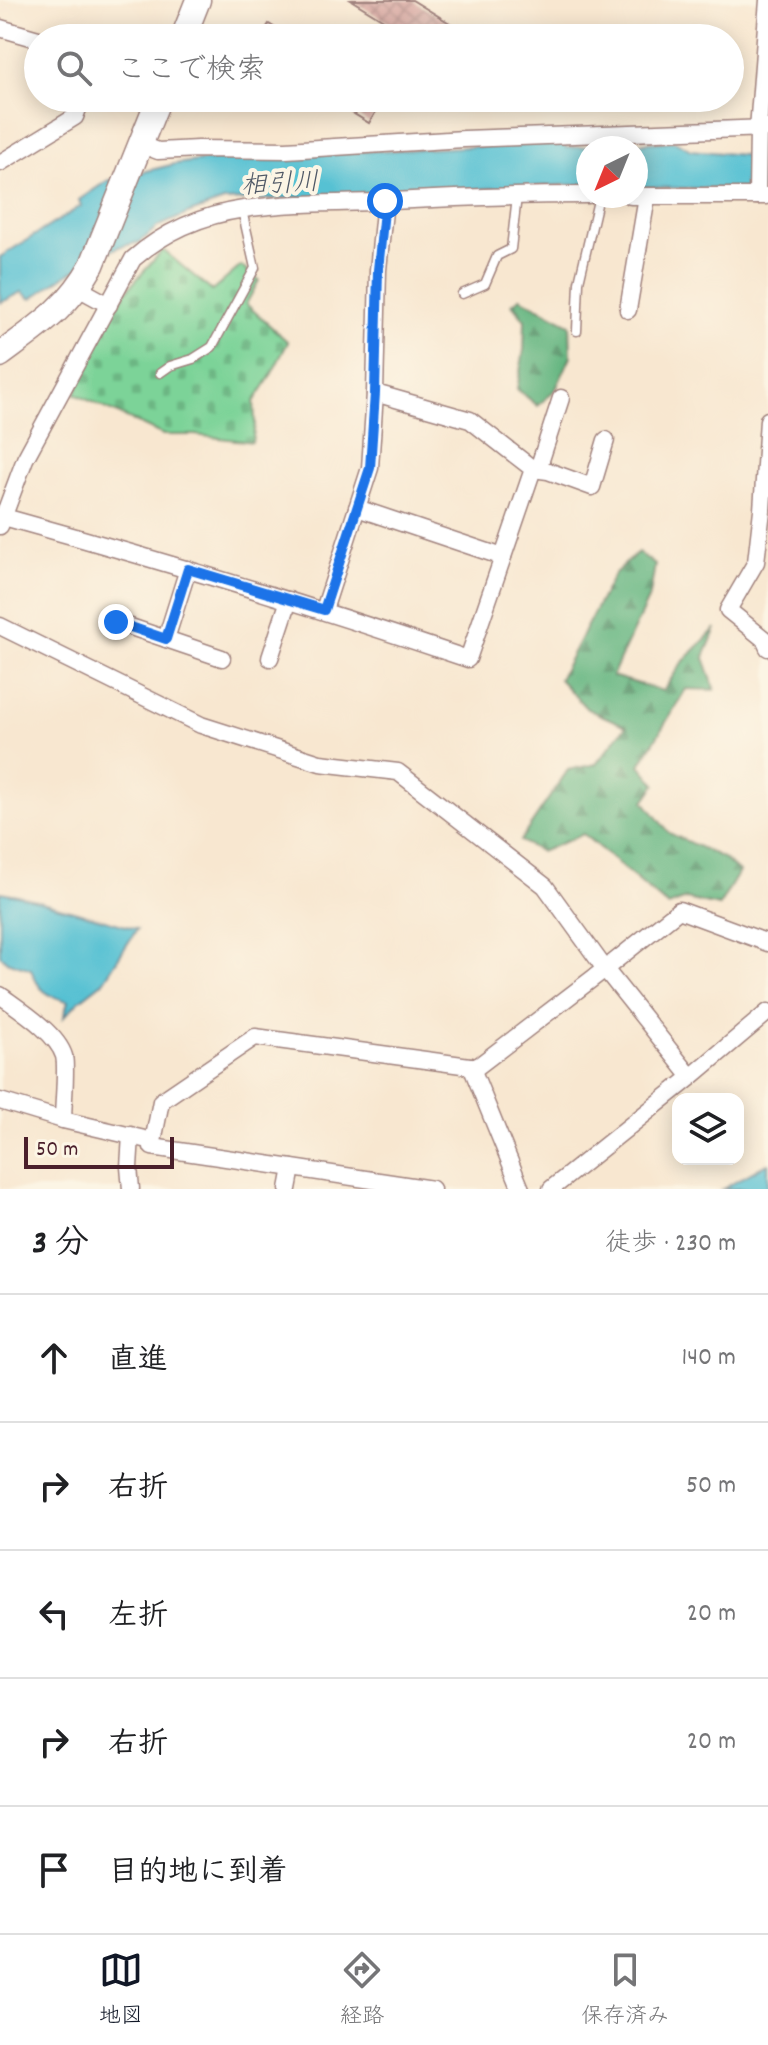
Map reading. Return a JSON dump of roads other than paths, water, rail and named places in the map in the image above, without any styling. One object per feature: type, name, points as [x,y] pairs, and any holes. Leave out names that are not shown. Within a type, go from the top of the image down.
[{"type":"main road","points":[[189,24],[198,0]]},
{"type":"main road","points":[[0,355],[57,313],[81,283],[92,265],[153,112]]},
{"type":"street","points":[[648,196],[761,194],[759,148],[763,129],[768,0]]},
{"type":"street","points":[[3,32],[24,36]]},
{"type":"street","points":[[0,163],[75,117],[77,112]]},
{"type":"street","points":[[136,154],[198,149],[286,150],[671,130],[763,129]]},
{"type":"street","points":[[561,398],[468,659],[324,610],[188,569],[2,522],[25,459],[133,259],[171,232],[242,209],[576,195]]},
{"type":"street","points":[[324,610],[370,468],[378,270],[385,201]]},
{"type":"street","points":[[628,310],[638,208]]},
{"type":"street","points":[[81,283],[109,305]]},
{"type":"street","points":[[375,393],[470,420],[536,469],[592,487],[606,440]]},
{"type":"street","points":[[768,420],[756,562],[728,610],[764,639],[768,648]]},
{"type":"street","points":[[357,508],[503,557]]},
{"type":"street","points":[[166,639],[188,569]]},
{"type":"street","points":[[270,658],[289,600]]},
{"type":"street","points":[[116,622],[222,658]]},
{"type":"street","points":[[0,626],[201,725],[320,763],[398,772],[545,886],[605,969],[691,1077]]},
{"type":"street","points":[[432,1189],[365,1184],[292,1168],[152,1147],[161,1101],[255,1037],[477,1067],[679,910],[768,943]]},
{"type":"street","points":[[0,995],[38,1024],[56,1042],[64,1057],[63,1120]]},
{"type":"street","points":[[551,1189],[768,1012]]},
{"type":"street","points":[[471,1066],[521,1189]]},
{"type":"street","points":[[0,1101],[63,1120],[153,1141]]},
{"type":"street","points":[[131,1135],[131,1189]]},
{"type":"street","points":[[288,1189],[292,1168]]},
{"type":"lane","points":[[462,294],[485,284],[497,256],[511,249],[517,196]]},
{"type":"lane","points":[[577,331],[579,282],[596,208]]},
{"type":"lane","points":[[160,373],[212,347],[255,268],[242,209]]},
{"type":"water","points":[[675,141],[691,150],[752,156],[768,153],[768,190],[648,187],[648,143]]},
{"type":"water","name":"相引川","points":[[564,143],[566,148],[576,147],[576,185],[224,201],[157,227],[140,242],[118,247],[66,275],[31,299],[22,292],[0,303],[0,257],[81,206],[79,200],[107,181],[175,164],[214,159]]},
{"type":"water","points":[[0,892],[137,929],[102,983],[64,1017],[68,1001],[44,991],[31,969],[7,961],[0,955]]},
{"type":"water","points":[[768,1163],[768,1189],[723,1189]]}]
